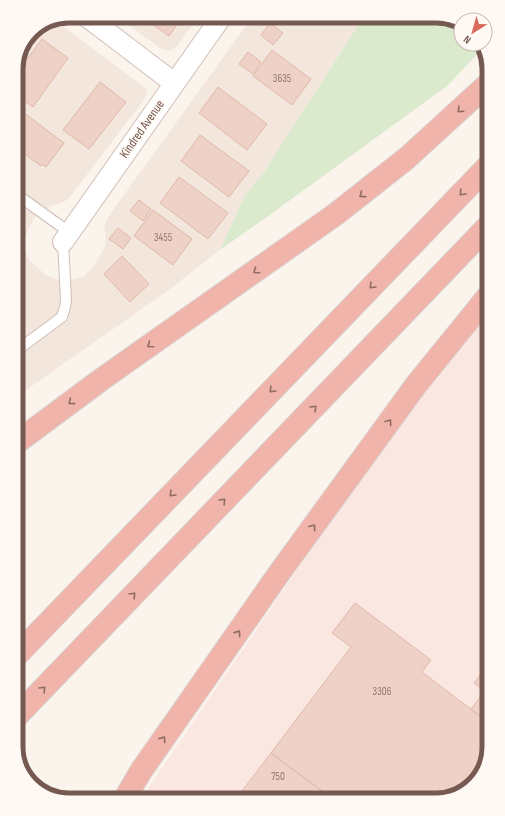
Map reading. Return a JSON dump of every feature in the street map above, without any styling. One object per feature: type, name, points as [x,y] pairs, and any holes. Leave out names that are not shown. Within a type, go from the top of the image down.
[{"type":"highway","points":[[23,438],[102,379],[336,214],[406,158],[482,90]]},
{"type":"highway","points":[[23,649],[482,172]]},
{"type":"highway","points":[[23,710],[482,232]]},
{"type":"highway","points":[[128,793],[141,771],[280,572],[412,391],[482,304]]},
{"type":"highway","points":[[118,793],[141,771]]},
{"type":"street","points":[[95,23],[174,83]]},
{"type":"street","name":"Kindred Avenue","points":[[66,237],[217,23]]},
{"type":"lane","points":[[23,200],[66,237],[66,300],[62,317],[23,346]]},
{"type":"shaded area","points":[[126,23],[194,23],[177,46],[169,51],[161,49]]},
{"type":"shaded area","points":[[248,23],[360,23],[262,175],[245,195],[220,250],[166,292],[23,392],[23,246],[29,260],[47,276],[63,281],[83,277],[94,266],[105,247],[106,236],[104,227],[108,217]]},
{"type":"shaded area","points":[[60,24],[143,86],[147,90],[146,97],[70,197],[64,202],[53,205],[35,217],[29,228],[23,246],[23,66],[26,51],[36,36],[51,26]]},
{"type":"shaded area","points":[[482,321],[482,753],[479,765],[473,775],[464,784],[451,791],[436,793],[145,793],[329,523],[445,362]]},
{"type":"green space","points":[[360,23],[439,23],[451,25],[453,26],[453,52],[478,52],[447,86],[220,250],[245,195],[262,175]]},
{"type":"building","points":[[153,23],[178,23],[169,36]]},
{"type":"building","points":[[270,23],[283,33],[273,45],[261,35]]},
{"type":"building","points":[[42,39],[68,58],[33,107],[23,100],[23,64]]},
{"type":"building","points":[[272,50],[311,79],[292,105],[253,76]]},
{"type":"building","points":[[248,52],[261,62],[253,74],[239,64]]},
{"type":"building","points":[[100,82],[126,102],[89,149],[63,130]]},
{"type":"building","points":[[218,87],[267,124],[247,150],[199,113]]},
{"type":"building","points":[[23,112],[64,143],[46,167],[42,164],[41,166],[23,153]]},
{"type":"building","points":[[200,135],[249,171],[229,197],[181,161]]},
{"type":"building","points":[[179,177],[228,213],[208,239],[160,203]]},
{"type":"building","points":[[139,200],[151,209],[143,221],[130,211]]},
{"type":"building","points":[[153,210],[192,239],[173,265],[134,236]]},
{"type":"building","points":[[118,228],[131,238],[123,249],[109,239]]},
{"type":"building","points":[[122,256],[149,284],[130,302],[104,274]]},
{"type":"building","points":[[355,603],[431,660],[422,672],[482,718],[482,753],[479,765],[469,780],[451,791],[436,793],[325,793],[271,753],[351,647],[332,633]]},
{"type":"building","points":[[482,673],[482,689],[474,683]]},
{"type":"building","points":[[482,695],[482,718],[471,709]]},
{"type":"building","points":[[271,753],[325,793],[240,793]]}]
